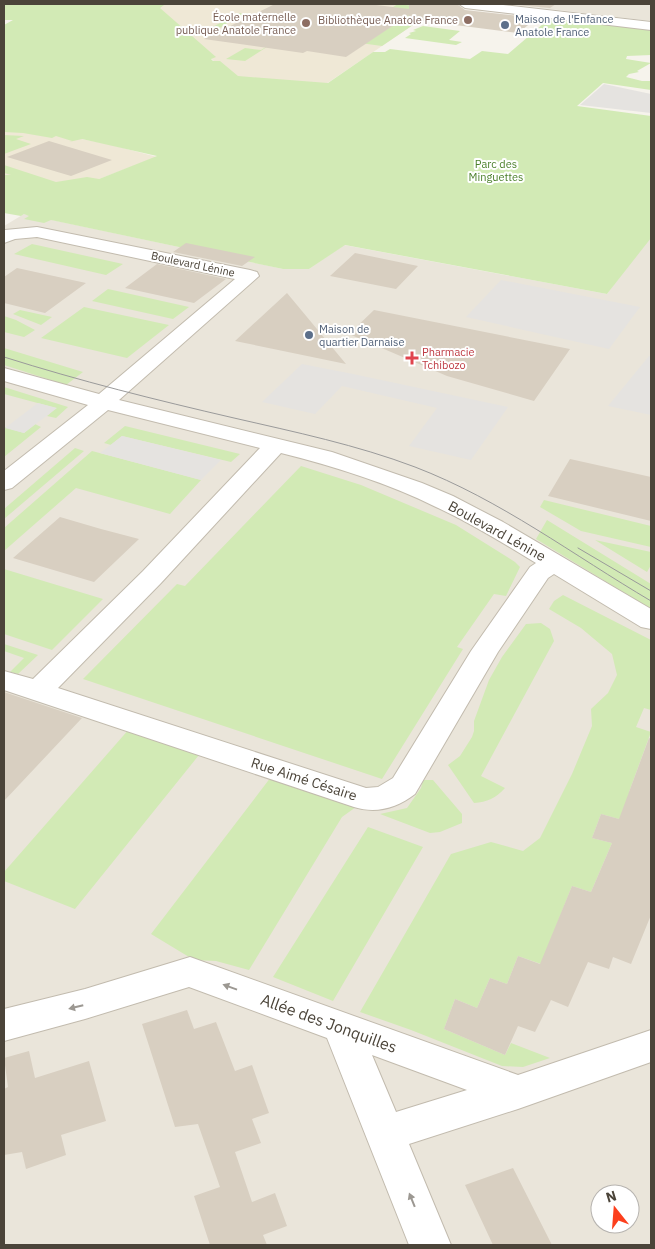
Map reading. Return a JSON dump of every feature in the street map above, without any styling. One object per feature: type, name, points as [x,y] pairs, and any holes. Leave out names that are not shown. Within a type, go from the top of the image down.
[{"type":"street","points":[[471,4],[651,26]]},
{"type":"street","name":"Boulevard Lénine","points":[[4,238],[12,234],[37,232],[250,276],[102,402],[91,414],[4,483]]},
{"type":"street","name":"Boulevard Lénine","points":[[4,374],[102,402],[324,457],[413,488],[472,516],[651,621]]},
{"type":"street","points":[[38,691],[152,577],[275,446]]},
{"type":"street","name":"Rue Aimé Césaire","points":[[4,680],[365,799],[379,800],[392,795],[404,786],[484,651],[539,573],[553,563]]},
{"type":"street","name":"Allée des Jonquilles","points":[[4,1026],[190,972],[518,1092]]},
{"type":"street","points":[[342,1028],[430,1245]]},
{"type":"street","points":[[385,1132],[518,1092],[651,1046]]},
{"type":"shaded area","points":[[153,4],[444,4],[326,84],[232,78]]},
{"type":"shaded area","points":[[508,4],[651,4],[651,21]]},
{"type":"shaded area","points":[[604,84],[651,94],[651,113],[580,105]]},
{"type":"shaded area","points":[[4,131],[39,131],[108,144],[157,157],[99,179],[4,203]]},
{"type":"shaded area","points":[[24,214],[283,269],[309,269],[344,245],[607,294],[651,234],[651,1245],[4,1245],[4,226]]},
{"type":"shaded area","points":[[501,280],[640,307],[609,349],[466,317]]},
{"type":"shaded area","points":[[649,356],[651,356],[651,415],[608,406]]},
{"type":"shaded area","points":[[302,364],[508,407],[471,460],[409,446],[437,408],[342,386],[315,414],[262,402]]},
{"type":"shaded area","points":[[38,403],[57,408],[24,433],[5,428]]},
{"type":"shaded area","points":[[122,436],[221,460],[201,480],[100,453]]},
{"type":"green space","name":"Parc des Minguettes","points":[[4,4],[162,4],[164,5],[160,8],[216,57],[211,59],[213,61],[220,61],[238,76],[328,83],[373,52],[385,52],[390,49],[470,59],[482,51],[508,54],[550,18],[651,30],[651,55],[627,56],[626,59],[651,63],[637,71],[639,72],[629,74],[626,77],[651,81],[651,90],[603,83],[577,106],[651,116],[651,238],[607,294],[345,245],[309,269],[283,269],[51,220],[44,223],[24,219],[29,216],[24,214],[21,216],[4,213],[4,175],[11,175],[4,173],[4,165],[56,182],[87,177],[99,179],[157,156],[82,139],[69,142],[72,141],[56,136],[52,138],[4,132],[4,25],[13,20],[4,20]]},
{"type":"green space","points":[[398,4],[429,8],[401,4],[444,4],[382,46],[345,41],[334,19],[399,28],[367,23]]},
{"type":"green space","points":[[239,13],[260,15],[250,19],[233,20],[212,32],[203,32]]},
{"type":"green space","points":[[423,26],[460,31],[449,40],[462,42],[456,45],[405,38],[411,34],[409,33],[416,31],[413,30]]},
{"type":"green space","points":[[284,36],[245,61],[226,59],[245,48],[261,50]]},
{"type":"green space","points":[[4,135],[24,136],[16,139],[31,144],[4,154]]},
{"type":"green space","points":[[32,244],[123,264],[106,275],[14,254]]},
{"type":"green space","points":[[108,289],[189,307],[173,319],[92,301]]},
{"type":"green space","points":[[84,307],[169,325],[127,358],[41,338]]},
{"type":"green space","points":[[20,310],[52,317],[41,325],[13,314]]},
{"type":"green space","points":[[4,316],[35,330],[24,337],[4,332]]},
{"type":"green space","points":[[4,348],[83,372],[66,385],[4,365]]},
{"type":"green space","points":[[4,387],[68,407],[56,418],[47,416],[56,408],[4,394]]},
{"type":"green space","points":[[35,424],[41,427],[4,457],[4,427],[24,433]]},
{"type":"green space","points":[[125,426],[240,454],[231,462],[122,436],[111,445],[104,443]]},
{"type":"green space","points":[[75,448],[84,451],[4,519],[4,509]]},
{"type":"green space","points":[[92,451],[201,480],[170,514],[76,488],[4,551],[4,528]]},
{"type":"green space","points":[[301,466],[361,485],[456,525],[520,567],[506,596],[494,594],[457,647],[463,649],[382,779],[83,679],[177,584],[185,586]]},
{"type":"green space","points":[[544,500],[651,526],[651,547],[581,531],[540,507]]},
{"type":"green space","points":[[547,520],[651,584],[651,609],[536,539]]},
{"type":"green space","points":[[595,540],[651,552],[651,565],[647,572]]},
{"type":"green space","points":[[4,569],[103,599],[52,650],[4,634]]},
{"type":"green space","points":[[563,595],[651,640],[651,710],[644,708],[636,727],[651,732],[629,792],[651,799],[651,828],[601,814],[592,838],[612,843],[591,892],[572,886],[541,964],[518,956],[507,984],[490,978],[477,1008],[455,999],[444,1029],[505,1055],[511,1043],[550,1058],[523,1067],[502,1066],[360,1012],[451,854],[491,842],[523,851],[540,838],[572,774],[592,726],[591,709],[608,693],[617,675],[612,654],[581,628],[549,609],[554,601]]},
{"type":"green space","points":[[541,623],[550,629],[554,641],[481,776],[505,788],[491,799],[474,803],[448,765],[460,756],[472,737],[474,721],[489,680],[502,657],[526,624]]},
{"type":"green space","points":[[4,644],[38,655],[18,674],[10,672],[24,658],[4,651]]},
{"type":"green space","points":[[130,728],[199,755],[75,909],[4,881],[4,872]]},
{"type":"green space","points":[[271,777],[356,807],[342,817],[249,970],[216,961],[194,960],[151,934]]},
{"type":"green space","points":[[423,780],[433,780],[462,814],[462,823],[440,832],[430,833],[380,814],[407,808],[421,788]]},
{"type":"green space","points":[[368,827],[423,847],[333,1001],[273,977]]},
{"type":"building","points":[[275,4],[368,4],[409,9],[409,4],[457,4],[465,10],[537,18],[518,33],[408,19],[409,15],[346,57],[204,39]]},
{"type":"building","points":[[508,4],[556,4],[550,8]]},
{"type":"building","points":[[49,141],[112,160],[71,176],[7,157]]},
{"type":"building","points":[[186,243],[255,257],[242,266],[173,252]]},
{"type":"building","points":[[355,253],[418,266],[396,289],[330,276]]},
{"type":"building","points":[[157,264],[226,279],[194,303],[125,288]]},
{"type":"building","points":[[17,268],[86,283],[45,313],[4,303],[4,277]]},
{"type":"building","points":[[287,293],[297,305],[346,364],[235,341]]},
{"type":"building","points":[[374,310],[570,349],[534,401],[447,376],[349,334]]},
{"type":"building","points":[[570,459],[651,477],[651,521],[548,496]]},
{"type":"building","points":[[60,517],[139,539],[94,582],[13,558]]},
{"type":"building","points":[[4,692],[82,718],[4,801]]},
{"type":"building","points":[[649,738],[651,739],[651,915],[631,964],[613,957],[609,969],[588,962],[568,1007],[551,1000],[535,1032],[518,1026],[505,1055],[444,1029],[455,999],[477,1008],[490,978],[507,984],[518,956],[540,964],[572,886],[591,892],[612,843],[592,838],[601,814],[619,819]]},
{"type":"building","points":[[187,1010],[194,1029],[216,1022],[235,1071],[252,1065],[269,1113],[252,1119],[261,1143],[235,1152],[252,1202],[275,1193],[287,1226],[263,1235],[267,1245],[210,1245],[194,1196],[220,1187],[198,1124],[175,1127],[142,1024]]},
{"type":"building","points":[[29,1051],[35,1078],[89,1061],[106,1121],[61,1135],[66,1155],[26,1169],[22,1152],[4,1155],[4,1089],[8,1087],[4,1058]]},
{"type":"building","points":[[513,1168],[552,1245],[493,1245],[465,1185]]},
{"type":"tram line","points":[[4,357],[118,390],[348,446],[415,467],[447,480],[507,512],[651,601]]},
{"type":"tram line","points":[[578,548],[651,591]]},
{"type":"place","name":"Bibliothèque Anatole France","points":[[468,20]]},
{"type":"place","name":"École maternelle publique Anatole France","points":[[306,23]]},
{"type":"place","name":"Maison de l'Enfance Anatole France","points":[[505,25]]},
{"type":"place","name":"Maison de quartier Darnaise","points":[[309,335]]},
{"type":"place","name":"Pharmacie Tchibozo","points":[[412,358]]}]
